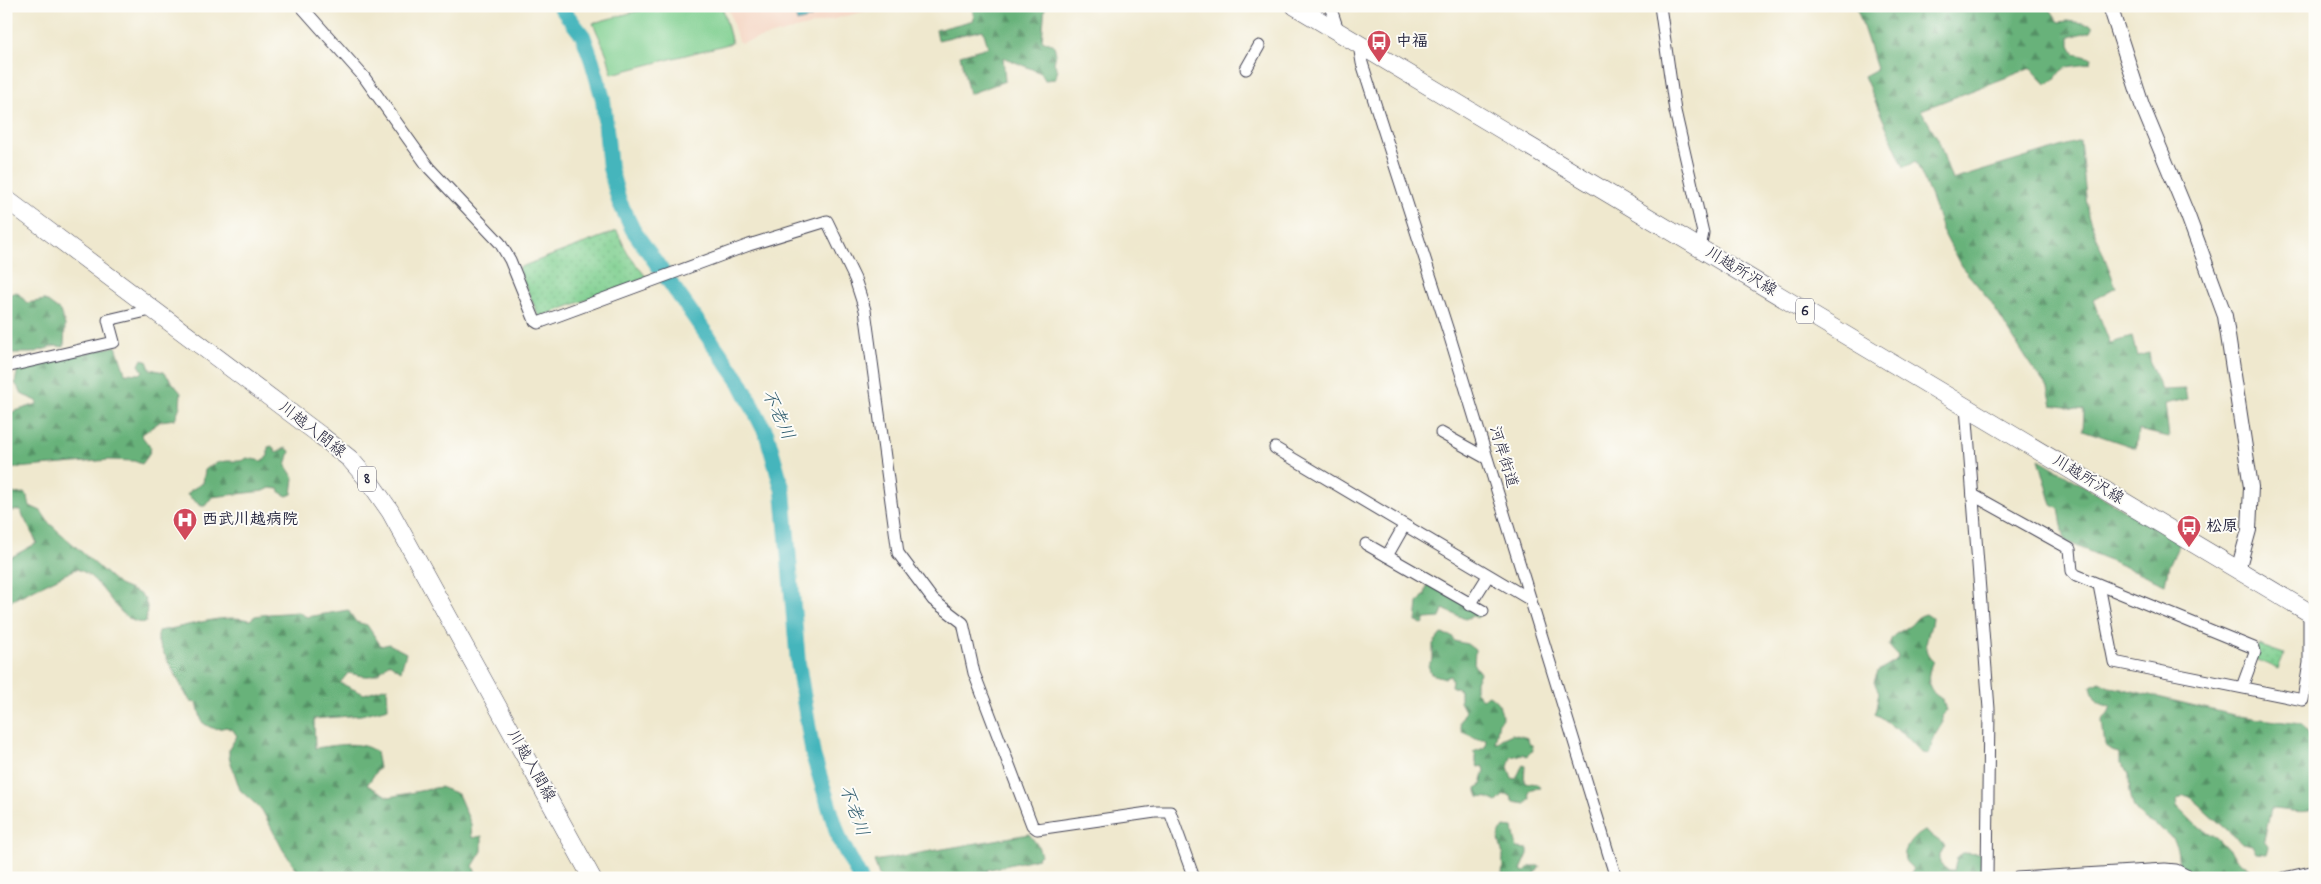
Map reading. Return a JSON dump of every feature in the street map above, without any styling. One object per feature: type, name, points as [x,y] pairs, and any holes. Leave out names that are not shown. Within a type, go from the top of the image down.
[{"type":"main road","name":"川越所沢線","points":[[1295,6],[2312,614]]},
{"type":"main road","name":"川越入間線","points":[[6,199],[151,310],[320,435],[350,459],[369,481],[390,511],[592,878]]},
{"type":"street","points":[[302,6],[364,77],[429,168],[500,243],[510,260],[535,321],[538,323],[748,245],[828,221],[855,278],[865,310],[898,553],[933,600],[963,624],[977,680],[1032,825],[1036,829],[1155,812],[1170,812],[1194,878]]},
{"type":"street","points":[[1330,6],[1339,33]]},
{"type":"street","points":[[1660,6],[1675,111],[1703,232],[1700,248]]},
{"type":"street","points":[[2110,6],[2142,105],[2188,216],[2225,316],[2251,486],[2249,530],[2238,570]]},
{"type":"street","name":"河岸街道","points":[[1359,45],[1365,72],[1616,878]]},
{"type":"street","points":[[1246,69],[1259,46]]},
{"type":"street","points":[[6,367],[114,342],[108,320],[151,310]]},
{"type":"street","points":[[1966,407],[1989,709],[1987,878]]},
{"type":"street","points":[[1441,434],[1486,458]]},
{"type":"street","points":[[1275,448],[1529,599]]},
{"type":"street","points":[[1973,495],[2070,549],[2072,571],[2099,585],[2254,648],[2255,652],[2242,687]]},
{"type":"street","points":[[1387,556],[1404,526]]},
{"type":"street","points":[[1366,544],[1483,611]]},
{"type":"street","points":[[1470,605],[1488,576]]},
{"type":"street","points":[[2099,585],[2114,662],[2304,699],[2309,664],[2312,614]]},
{"type":"street","points":[[2018,878],[2176,870],[2192,878]]},
{"type":"street","points":[[2284,878],[2315,871]]},
{"type":"shaded area","points":[[728,6],[885,6],[741,43],[738,41]]},
{"type":"green space","points":[[656,6],[722,6],[732,43],[612,74],[607,55],[593,23]]},
{"type":"green space","points":[[972,6],[1045,6],[1042,40],[1054,45],[1056,54],[1054,63],[1058,70],[1055,79],[1045,80],[1041,73],[1003,57],[1005,81],[969,94],[960,55],[988,47],[983,30],[938,40],[936,30],[974,20]]},
{"type":"green space","points":[[1856,6],[2048,6],[2059,22],[2091,24],[2093,27],[2091,31],[2070,37],[2070,45],[2075,54],[2092,58],[2091,62],[2066,68],[2058,74],[2055,80],[2046,84],[2031,68],[1921,110],[1938,139],[1952,180],[2080,141],[2088,215],[2116,287],[2093,300],[2110,343],[2132,337],[2137,356],[2149,353],[2151,366],[2161,390],[2185,389],[2187,399],[2165,404],[2169,437],[2138,430],[2136,448],[2083,430],[2084,410],[2052,405],[2048,388],[2031,366],[1988,298],[1961,266],[1942,230],[1931,197],[1916,162],[1904,167],[1864,76],[1877,69]]},
{"type":"green space","points":[[617,231],[628,254],[647,278],[539,317],[518,268]]},
{"type":"green space","points":[[17,292],[27,303],[45,300],[60,311],[65,325],[64,347],[55,346],[32,353],[6,353],[6,295]]},
{"type":"green space","points":[[116,346],[125,373],[140,374],[143,371],[139,365],[142,359],[147,361],[150,369],[164,372],[181,393],[180,406],[175,419],[161,421],[141,435],[151,448],[142,464],[134,461],[109,460],[6,469],[6,414],[37,404],[37,401],[23,395],[15,383],[18,368]]},
{"type":"green space","points":[[272,446],[276,452],[286,448],[290,451],[286,466],[294,478],[292,494],[287,496],[281,493],[279,489],[270,488],[264,491],[212,497],[205,506],[201,506],[187,495],[191,490],[203,483],[205,470],[212,465],[224,461],[239,461],[247,458],[262,461],[268,456],[268,447]]},
{"type":"green space","points":[[2039,459],[2180,543],[2169,565],[2165,584],[2065,541],[2059,509],[2052,505]]},
{"type":"green space","points":[[6,489],[15,494],[24,493],[28,497],[30,506],[41,511],[49,523],[119,585],[138,593],[144,598],[147,606],[146,622],[136,622],[127,617],[95,580],[86,573],[76,569],[6,603],[6,560],[37,543],[20,510],[12,511],[6,505]]},
{"type":"green space","points":[[1430,583],[1481,613],[1477,618],[1473,616],[1465,619],[1443,609],[1440,618],[1426,619],[1423,624],[1416,622],[1418,603]]},
{"type":"green space","points":[[348,610],[356,622],[367,625],[381,646],[389,644],[406,653],[401,671],[389,663],[375,675],[361,676],[348,673],[340,683],[364,694],[387,687],[388,708],[361,715],[314,719],[315,748],[355,744],[370,748],[376,752],[379,768],[367,785],[389,797],[440,787],[458,794],[471,824],[472,838],[482,836],[482,851],[473,866],[478,878],[299,878],[295,867],[283,850],[262,810],[240,790],[229,757],[229,749],[237,736],[233,730],[226,727],[214,728],[202,722],[197,703],[191,702],[186,695],[158,642],[158,631],[216,619],[239,618],[250,620],[255,616],[298,612],[307,617]]},
{"type":"green space","points":[[1926,614],[1932,618],[1926,641],[1926,651],[1933,661],[1929,672],[1929,683],[1933,692],[1943,699],[1946,712],[1942,716],[1943,722],[1935,735],[1929,754],[1922,753],[1906,736],[1875,714],[1879,692],[1874,682],[1878,671],[1896,660],[1898,656],[1889,646],[1893,636],[1911,625],[1917,618]]},
{"type":"green space","points":[[1441,634],[1452,636],[1454,641],[1467,644],[1475,650],[1474,665],[1480,673],[1475,683],[1475,691],[1482,699],[1489,695],[1497,702],[1501,710],[1502,718],[1499,722],[1495,743],[1512,734],[1528,738],[1532,745],[1533,750],[1527,756],[1523,754],[1511,757],[1508,767],[1512,778],[1516,779],[1523,764],[1525,765],[1524,782],[1537,784],[1540,788],[1532,789],[1529,792],[1530,798],[1526,804],[1514,802],[1510,795],[1504,795],[1497,802],[1489,798],[1479,797],[1476,788],[1481,785],[1485,770],[1483,766],[1478,767],[1476,756],[1473,752],[1484,748],[1487,743],[1486,739],[1478,739],[1462,732],[1460,723],[1465,711],[1460,702],[1460,690],[1451,686],[1452,680],[1450,676],[1445,678],[1431,674],[1428,665],[1433,659],[1433,644]]},
{"type":"green space","points":[[2258,645],[2284,654],[2278,669],[2253,658]]},
{"type":"green space","points":[[2099,682],[2109,687],[2238,716],[2300,724],[2308,731],[2315,757],[2315,809],[2299,812],[2271,809],[2264,840],[2269,847],[2267,854],[2256,853],[2252,845],[2242,843],[2190,797],[2184,795],[2176,800],[2177,806],[2198,827],[2217,838],[2238,860],[2263,878],[2185,878],[2179,866],[2176,845],[2165,832],[2141,817],[2137,812],[2130,793],[2129,773],[2120,764],[2120,753],[2112,751],[2105,746],[2102,720],[2108,714],[2111,706],[2099,703],[2093,694],[2091,686]]},
{"type":"green space","points":[[1504,827],[1513,828],[1517,848],[1528,849],[1528,854],[1521,870],[1524,872],[1531,866],[1540,866],[1533,878],[1502,878],[1503,855],[1499,834]]},
{"type":"green space","points":[[1925,831],[1945,845],[1940,855],[1940,864],[1949,871],[1954,871],[1957,857],[1963,853],[1982,854],[1981,876],[1909,878],[1913,870],[1905,860],[1905,852],[1914,838]]},
{"type":"green space","points":[[1029,834],[1038,846],[1041,855],[1038,858],[987,870],[992,878],[880,878],[874,861]]},
{"type":"water","points":[[793,6],[808,6],[811,18],[797,22]]},
{"type":"waterway","name":"不老川","points":[[560,6],[583,36],[592,61],[603,99],[610,168],[619,201],[633,230],[740,382],[767,435],[783,491],[798,663],[813,755],[839,838],[860,878]]},
{"type":"place","name":"中福","points":[[1379,63]]},
{"type":"place","name":"西武川越病院","points":[[185,541]]},
{"type":"place","name":"松原","points":[[2189,548]]}]
